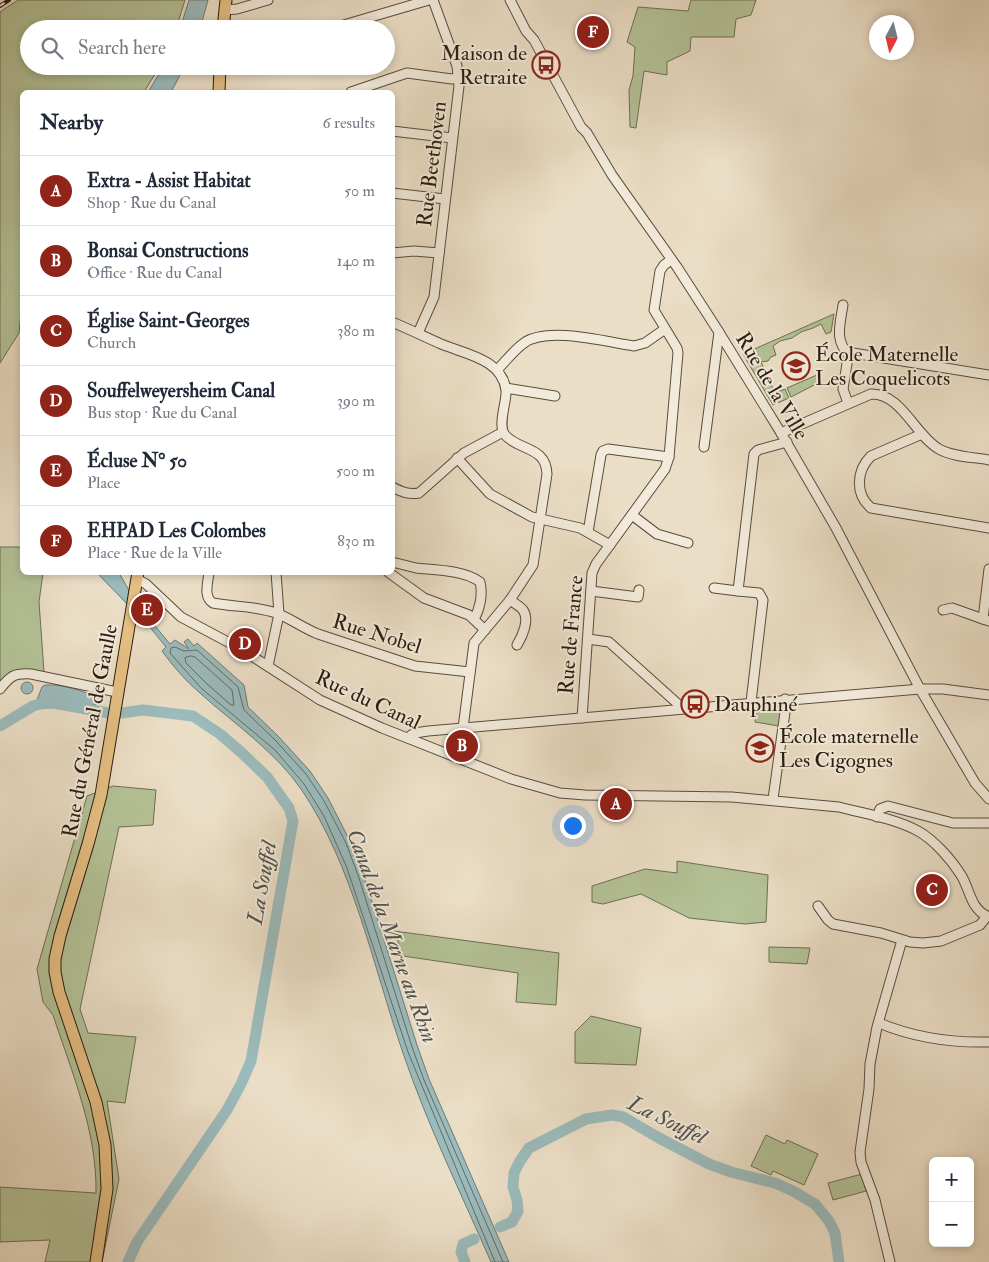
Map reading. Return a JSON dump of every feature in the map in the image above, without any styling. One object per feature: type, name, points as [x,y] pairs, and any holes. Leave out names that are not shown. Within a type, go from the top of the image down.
[{"type":"main road","points":[[224,20],[226,5]]},
{"type":"main road","points":[[219,90],[220,75]]},
{"type":"main road","name":"Rue du Général de Gaulle","points":[[96,1262],[107,1189],[106,1145],[96,1102],[59,992],[54,967],[60,936],[98,807],[138,576]]},
{"type":"street","points":[[226,5],[237,9],[268,0]]},
{"type":"street","points":[[360,20],[428,0]]},
{"type":"street","name":"Rue Beethoven","points":[[418,333],[434,297],[459,86],[457,66],[432,0]]},
{"type":"street","name":"Rue de la Ville","points":[[510,0],[581,127],[587,133],[612,175],[719,332],[787,442],[836,528],[920,689],[975,782],[989,799]]},
{"type":"street","points":[[356,90],[408,73],[452,79],[458,78]]},
{"type":"street","points":[[395,131],[452,138]]},
{"type":"street","points":[[395,193],[445,199]]},
{"type":"street","points":[[395,253],[414,251],[439,253]]},
{"type":"street","name":"Rue de France","points":[[582,718],[592,573],[610,544],[665,469],[669,457],[678,353],[677,348],[655,312],[654,306],[660,271],[671,260]]},
{"type":"street","points":[[844,305],[838,338],[850,356]]},
{"type":"street","points":[[395,323],[448,347],[476,357],[489,363],[497,370],[506,388],[502,425],[504,432],[509,438],[543,458],[547,465],[532,565],[510,600],[474,642],[463,728]]},
{"type":"street","points":[[497,370],[524,343],[532,339],[555,335],[634,346],[645,343],[665,329]]},
{"type":"street","points":[[704,447],[719,332]]},
{"type":"street","points":[[848,403],[843,389],[848,357],[853,353],[989,375]]},
{"type":"street","points":[[506,388],[555,396]]},
{"type":"street","points":[[781,432],[848,403],[871,394],[879,393],[893,401],[922,434],[938,448],[951,453],[989,460]]},
{"type":"street","points":[[395,488],[405,493],[420,493],[457,458],[470,449],[504,432]]},
{"type":"street","points":[[922,434],[871,456],[866,461],[862,467],[859,487],[860,495],[864,502],[871,508],[989,528]]},
{"type":"street","points":[[738,591],[754,454],[758,450],[787,442]]},
{"type":"street","points":[[588,532],[603,451],[608,449],[669,457]]},
{"type":"street","points":[[457,458],[490,494],[539,519],[588,532],[610,544]]},
{"type":"street","points":[[632,515],[657,534],[688,543]]},
{"type":"street","points":[[395,563],[415,568],[449,571],[476,579],[480,582],[482,588],[478,612],[474,619]]},
{"type":"street","points":[[405,583],[415,568]]},
{"type":"street","points":[[943,610],[952,608],[986,620],[989,569]]},
{"type":"street","name":"Rue Nobel","points":[[209,575],[207,596],[209,601],[213,603],[266,610],[278,614],[302,628],[415,666],[470,672]]},
{"type":"street","points":[[268,666],[278,614],[276,575]]},
{"type":"street","points":[[393,575],[424,598],[469,615],[485,630]]},
{"type":"street","name":"Rue du Canal","points":[[138,576],[181,617],[241,649],[320,700],[511,780],[560,792],[585,795],[732,797],[839,807],[907,826],[919,831],[938,847],[961,875],[971,900],[981,913],[988,916]]},
{"type":"street","points":[[714,588],[759,593],[763,600],[751,702]]},
{"type":"street","points":[[591,591],[638,597],[639,590]]},
{"type":"street","points":[[510,600],[524,611],[526,618],[523,635],[517,645]]},
{"type":"street","points":[[588,639],[609,642],[678,704],[680,709]]},
{"type":"street","points":[[0,689],[10,678],[18,673],[117,692]]},
{"type":"street","points":[[409,738],[417,732],[785,699],[920,689],[943,689],[989,695]]},
{"type":"street","points":[[772,800],[786,705],[785,699]]},
{"type":"street","points":[[877,817],[880,809],[888,806],[953,823],[989,823]]},
{"type":"street","points":[[818,906],[833,924],[923,943],[941,940],[980,924],[988,916]]},
{"type":"street","points":[[890,1262],[876,1200],[860,1152],[869,1088],[870,1064],[877,1027],[880,1023],[902,940]]},
{"type":"street","points":[[880,1023],[937,1038],[989,1042]]},
{"type":"green space","points":[[18,0],[185,0],[179,20],[20,20],[20,75],[154,75],[145,90],[20,90],[20,322],[19,333],[0,363],[0,12]]},
{"type":"green space","points":[[691,0],[756,0],[751,15],[736,19],[734,37],[691,37],[690,51],[667,62],[667,75],[644,71],[636,128],[630,127],[629,90],[633,76],[635,47],[627,42],[638,7],[688,11]]},
{"type":"green space","points":[[834,314],[831,332],[826,334],[821,324],[792,338],[780,341],[773,346],[776,355],[768,361],[761,362],[775,393],[785,389],[789,398],[773,405],[743,354]]},
{"type":"green space","points":[[819,374],[822,381],[791,397],[787,388]]},
{"type":"green space","points":[[0,547],[20,547],[20,575],[43,575],[39,602],[44,672],[8,674],[0,683]]},
{"type":"green space","points":[[757,708],[781,712],[779,726],[755,722]]},
{"type":"green space","points":[[113,786],[156,790],[153,825],[119,827],[80,1009],[88,1033],[136,1037],[125,1103],[107,1101],[119,1179],[102,1262],[45,1262],[50,1240],[0,1242],[0,1187],[96,1193],[92,1147],[82,1102],[53,1015],[43,1002],[37,969],[87,796]]},
{"type":"green space","points":[[677,861],[768,875],[766,922],[745,924],[689,918],[641,894],[603,904],[592,902],[592,886],[645,869],[677,873]]},
{"type":"green space","points":[[394,931],[559,953],[556,1005],[516,1002],[518,973],[403,956]]},
{"type":"green space","points":[[769,947],[810,948],[807,964],[769,962]]},
{"type":"green space","points":[[591,1016],[641,1028],[636,1065],[575,1063],[575,1032]]},
{"type":"green space","points":[[766,1135],[785,1144],[787,1140],[818,1154],[804,1185],[773,1171],[771,1175],[751,1166]]},
{"type":"green space","points":[[862,1174],[866,1191],[833,1200],[828,1183]]},
{"type":"water","points":[[189,0],[208,0],[202,20],[183,20]]},
{"type":"water","points":[[158,75],[180,75],[172,90],[149,90]]},
{"type":"water","points":[[99,575],[120,575],[137,604],[170,644],[175,640],[189,649],[184,642],[188,639],[194,646],[197,643],[244,685],[248,707],[310,771],[328,798],[350,841],[364,876],[429,1079],[509,1262],[491,1262],[433,1132],[412,1080],[348,883],[335,850],[319,819],[301,789],[279,762],[184,678],[162,651],[166,647],[137,611],[133,610]]},
{"type":"water","points":[[27,682],[33,688],[27,694],[21,688]]},
{"type":"water","points":[[45,685],[66,687],[86,693],[99,698],[98,704],[92,705],[52,699],[48,701],[37,700],[42,687]]},
{"type":"waterway","name":"La Souffel","points":[[0,726],[33,706],[53,703],[114,714],[143,710],[193,716],[220,734],[267,777],[289,808],[293,821],[251,1061],[227,1110],[137,1242],[128,1262]]},
{"type":"waterway","name":"La Souffel","points":[[500,1227],[512,1222],[518,1211],[513,1187],[514,1173],[529,1148],[586,1119],[612,1115],[623,1117],[709,1164],[731,1172],[775,1183],[815,1204],[829,1221],[835,1233],[839,1262]]},
{"type":"waterway","name":"La Souffel","points":[[465,1262],[461,1252],[463,1244],[474,1239]]},
{"type":"railway","points":[[0,6],[9,0]]},
{"type":"place","name":"EHPAD Les Colombes","points":[[593,32]]},
{"type":"place","name":"Maison de Retraite","points":[[546,65]]},
{"type":"place","name":"École Maternelle Les Coquelicots","points":[[796,366]]},
{"type":"place","name":"Écluse N° 50","points":[[147,610]]},
{"type":"place","name":"Souffelweyersheim Canal","points":[[245,644]]},
{"type":"place","name":"Dauphiné","points":[[695,704]]},
{"type":"place","name":"Bonsai Constructions","points":[[462,746]]},
{"type":"place","name":"École maternelle Les Cigognes","points":[[760,748]]},
{"type":"place","name":"Extra - Assist Habitat","points":[[616,804]]},
{"type":"place","name":"Église Saint-Georges","points":[[932,890]]},
{"type":"water label","name":"Canal de la Marne au Rhin","points":[[392,936]]}]
